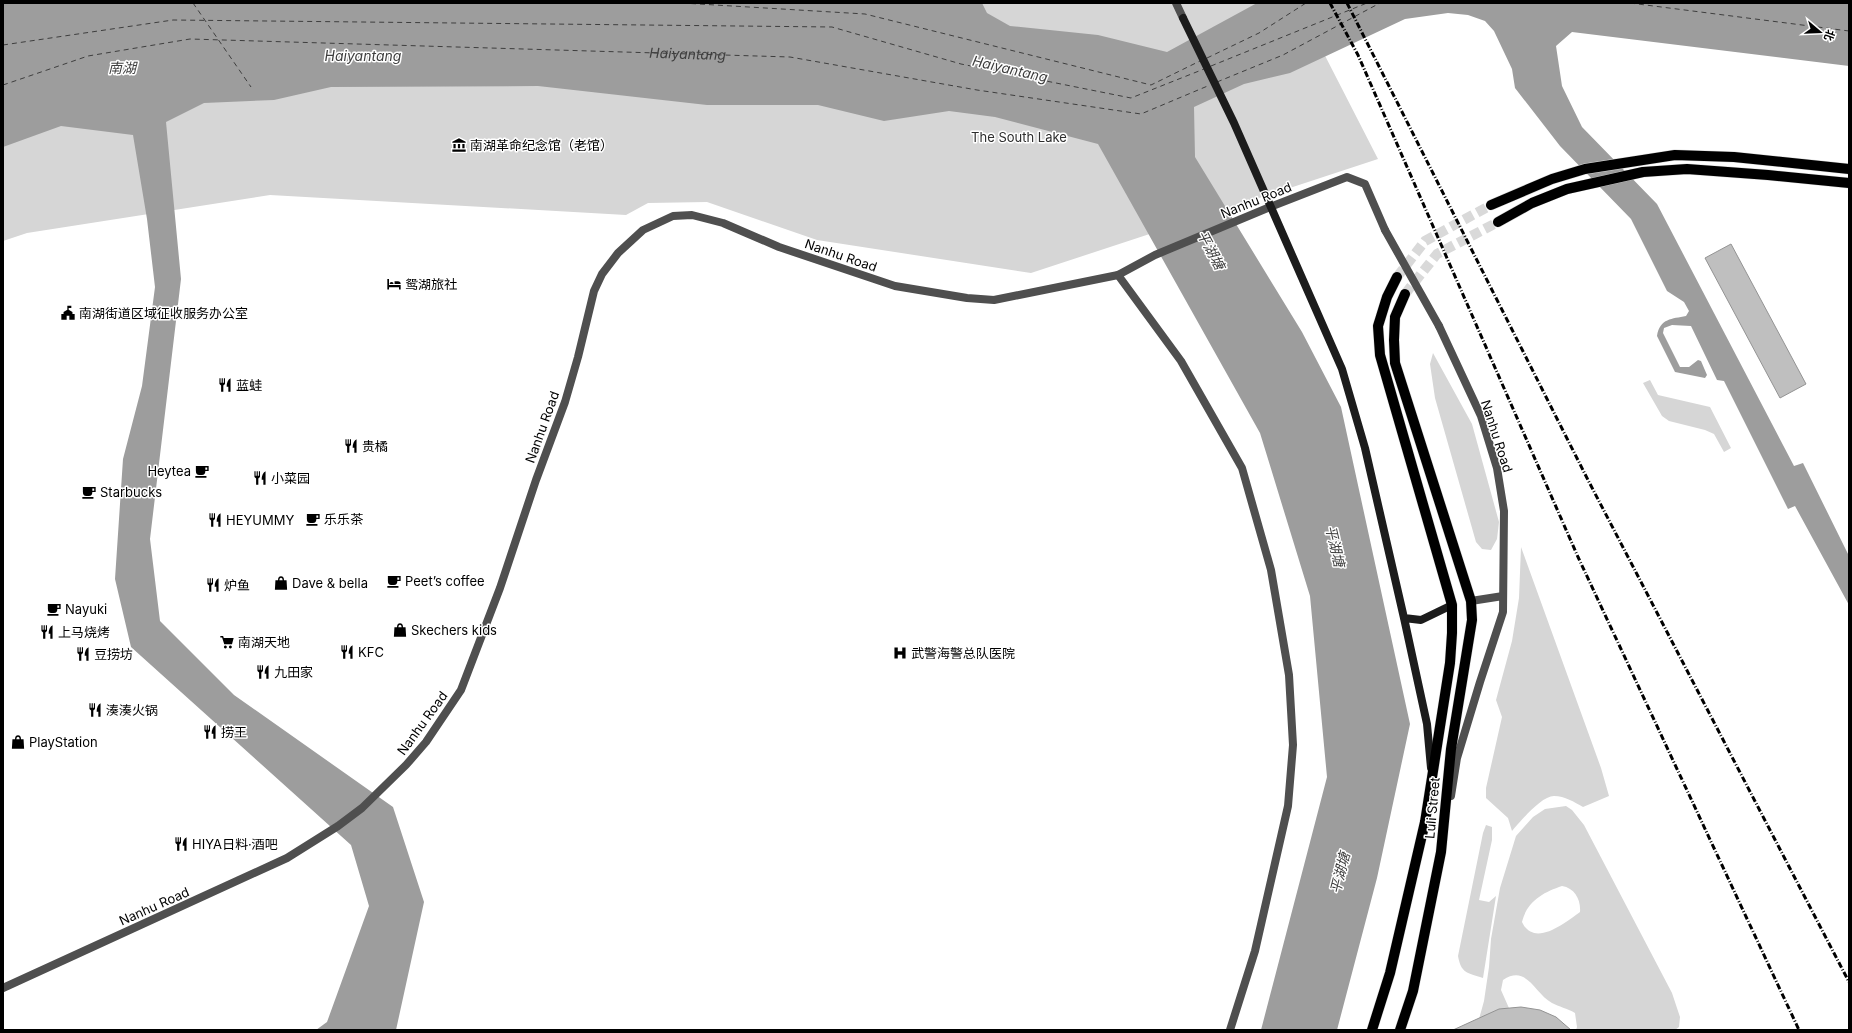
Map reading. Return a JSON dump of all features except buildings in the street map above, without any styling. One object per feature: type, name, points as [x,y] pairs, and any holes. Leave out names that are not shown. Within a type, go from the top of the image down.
[{"type":"main road","points":[[1183,18],[1234,123],[1342,369],[1365,448],[1428,724],[1432,779]]},
{"type":"main road","points":[[1491,205],[1552,179],[1585,169],[1675,155],[1734,157],[1849,169]]},
{"type":"main road","points":[[1498,222],[1532,203],[1567,189],[1643,172],[1687,169],[1849,183]]},
{"type":"main road","name":"Luli Street","points":[[1372,1030],[1390,973],[1425,822],[1450,663],[1452,634],[1452,605],[1380,355],[1378,326],[1387,297],[1397,277]]},
{"type":"main road","name":"Luli Street","points":[[1400,1030],[1413,991],[1441,852],[1450,748],[1472,620],[1471,601],[1467,587],[1395,363],[1395,317],[1405,294]]},
{"type":"main road","points":[[1404,618],[1421,620],[1452,605]]},
{"type":"street","points":[[1176,3],[1183,18]]},
{"type":"street","name":"Nanhu Road","points":[[3,988],[294,854],[338,826],[362,808],[384,788],[421,748],[444,716],[460,690],[500,588],[564,402],[578,357],[594,291],[602,274],[618,253],[643,230],[673,216],[692,214],[722,223],[779,247],[895,286],[994,300],[1118,275],[1155,255],[1347,177],[1365,184],[1385,230],[1439,326],[1481,416],[1497,468],[1504,511],[1503,612],[1457,758],[1441,852]]},
{"type":"street","points":[[1118,275],[1181,362],[1242,468],[1271,570],[1289,675],[1293,745],[1288,806],[1255,951],[1230,1030]]},
{"type":"street","points":[[1471,601],[1503,596]]},
{"type":"green space","name":"The South Lake","points":[[3,3],[1298,3],[1378,159],[1031,273],[817,240],[707,202],[648,203],[626,215],[270,195],[27,233],[3,241]]},
{"type":"green space","points":[[1433,353],[1472,424],[1499,522],[1497,539],[1491,550],[1482,549],[1476,542],[1435,398],[1430,364]]},
{"type":"green space","points":[[1650,380],[1658,395],[1710,407],[1731,448],[1724,452],[1714,434],[1705,430],[1669,421],[1662,416],[1643,383]]},
{"type":"green space","points":[[1521,547],[1601,768],[1609,796],[1583,807],[1562,797],[1549,797],[1531,810],[1512,831],[1508,818],[1486,798],[1486,788],[1502,717],[1496,700],[1512,641],[1519,598]]},
{"type":"green space","points":[[1566,806],[1572,810],[1584,825],[1672,993],[1680,1017],[1679,1027],[1675,1030],[1576,1030],[1575,1013],[1552,1003],[1530,982],[1518,975],[1511,976],[1503,980],[1501,990],[1516,1024],[1476,1030],[1484,1001],[1491,939],[1500,888],[1516,836],[1533,817],[1545,809]],"holes":[[[1562,886],[1567,887],[1576,895],[1580,912],[1550,931],[1534,933],[1527,929],[1522,922],[1524,915],[1532,903],[1537,898],[1549,891]]]},
{"type":"green space","points":[[1486,825],[1492,827],[1492,840],[1479,900],[1489,902],[1496,896],[1483,978],[1466,972],[1459,962],[1458,956],[1483,833]]},
{"type":"water","points":[[3,3],[982,3],[987,13],[1010,26],[1098,35],[1167,52],[1257,3],[1849,4],[1849,66],[1572,32],[1556,46],[1562,86],[1582,127],[1657,204],[1794,466],[1803,463],[1849,556],[1849,605],[1795,506],[1788,509],[1724,381],[1717,380],[1691,326],[1672,325],[1664,328],[1663,333],[1680,367],[1689,367],[1698,360],[1701,361],[1707,375],[1705,378],[1675,372],[1657,336],[1661,326],[1667,320],[1686,316],[1689,311],[1684,302],[1667,291],[1631,219],[1560,146],[1515,88],[1512,69],[1494,31],[1485,21],[1468,15],[1448,13],[1405,19],[1290,73],[1244,84],[1194,107],[1195,157],[1302,332],[1341,407],[1410,724],[1377,878],[1337,1030],[1261,1030],[1327,777],[1310,596],[1260,433],[1098,144],[995,117],[949,111],[884,121],[818,105],[707,105],[538,86],[331,87],[274,100],[204,103],[166,122],[181,279],[150,539],[160,621],[234,695],[393,807],[424,902],[396,1030],[316,1030],[327,1022],[369,906],[351,845],[131,647],[115,579],[123,459],[142,386],[155,287],[147,219],[133,135],[61,126],[3,147]]},
{"type":"ferry route","points":[[193,3],[251,87]]},
{"type":"ferry route","points":[[682,3],[865,14],[1151,85],[1200,61]]},
{"type":"ferry route","points":[[1207,58],[1259,33],[1306,3]]},
{"type":"ferry route","points":[[1211,66],[1367,3]]},
{"type":"ferry route","points":[[1217,82],[1283,55],[1380,3]]},
{"type":"ferry route","points":[[1630,3],[1849,31]]},
{"type":"ferry route","points":[[3,45],[173,20],[832,27],[961,64],[1131,98],[1204,69]]},
{"type":"ferry route","points":[[3,85],[88,56],[190,39],[790,57],[977,90],[1141,114],[1210,85]]},
{"type":"tunnel","points":[[1397,277],[1425,241],[1491,205]]},
{"type":"tunnel","points":[[1405,294],[1437,254],[1498,222]]},
{"type":"railway","points":[[1330,3],[1358,55],[1578,557],[1799,1030]]},
{"type":"railway","points":[[1347,3],[1588,480],[1849,982]]},
{"type":"place","name":"南湖革命纪念馆（老馆）","points":[[459,145]]},
{"type":"place","name":"鸳湖旅社","points":[[394,284]]},
{"type":"place","name":"南湖街道区域征收服务办公室","points":[[68,313]]},
{"type":"place","name":"蓝蛙","points":[[225,385]]},
{"type":"place","name":"贵橘","points":[[351,446]]},
{"type":"place","name":"Heytea","points":[[202,471]]},
{"type":"place","name":"小菜园","points":[[260,478]]},
{"type":"place","name":"Starbucks","points":[[89,492]]},
{"type":"place","name":"乐乐茶","points":[[313,519]]},
{"type":"place","name":"HEYUMMY","points":[[215,520]]},
{"type":"place","name":"Peet’s coffee","points":[[394,581]]},
{"type":"place","name":"Dave & bella","points":[[281,583]]},
{"type":"place","name":"炉鱼","points":[[213,585]]},
{"type":"place","name":"Nayuki","points":[[54,609]]},
{"type":"place","name":"Skechers kids","points":[[400,630]]},
{"type":"place","name":"上马烧烤","points":[[47,632]]},
{"type":"place","name":"南湖天地","points":[[227,642]]},
{"type":"place","name":"KFC","points":[[347,652]]},
{"type":"place","name":"武警海警总队医院","points":[[900,653]]},
{"type":"place","name":"豆捞坊","points":[[83,654]]},
{"type":"place","name":"九田家","points":[[263,672]]},
{"type":"place","name":"湊湊火锅","points":[[95,710]]},
{"type":"place","name":"捞王","points":[[210,732]]},
{"type":"place","name":"PlayStation","points":[[18,742]]},
{"type":"place","name":"HIYA日料·酒吧","points":[[181,844]]},
{"type":"water label","name":"Haiyantang","points":[[363,56]]},
{"type":"water label","name":"Haiyantang","points":[[687,56]]},
{"type":"water label","name":"南湖","points":[[122,68]]},
{"type":"water label","name":"Haiyantang","points":[[1010,69]]},
{"type":"water label","name":"平湖塘","points":[[1211,250]]},
{"type":"water label","name":"平湖塘","points":[[1335,546]]},
{"type":"water label","name":"平湖塘","points":[[1340,873]]}]
